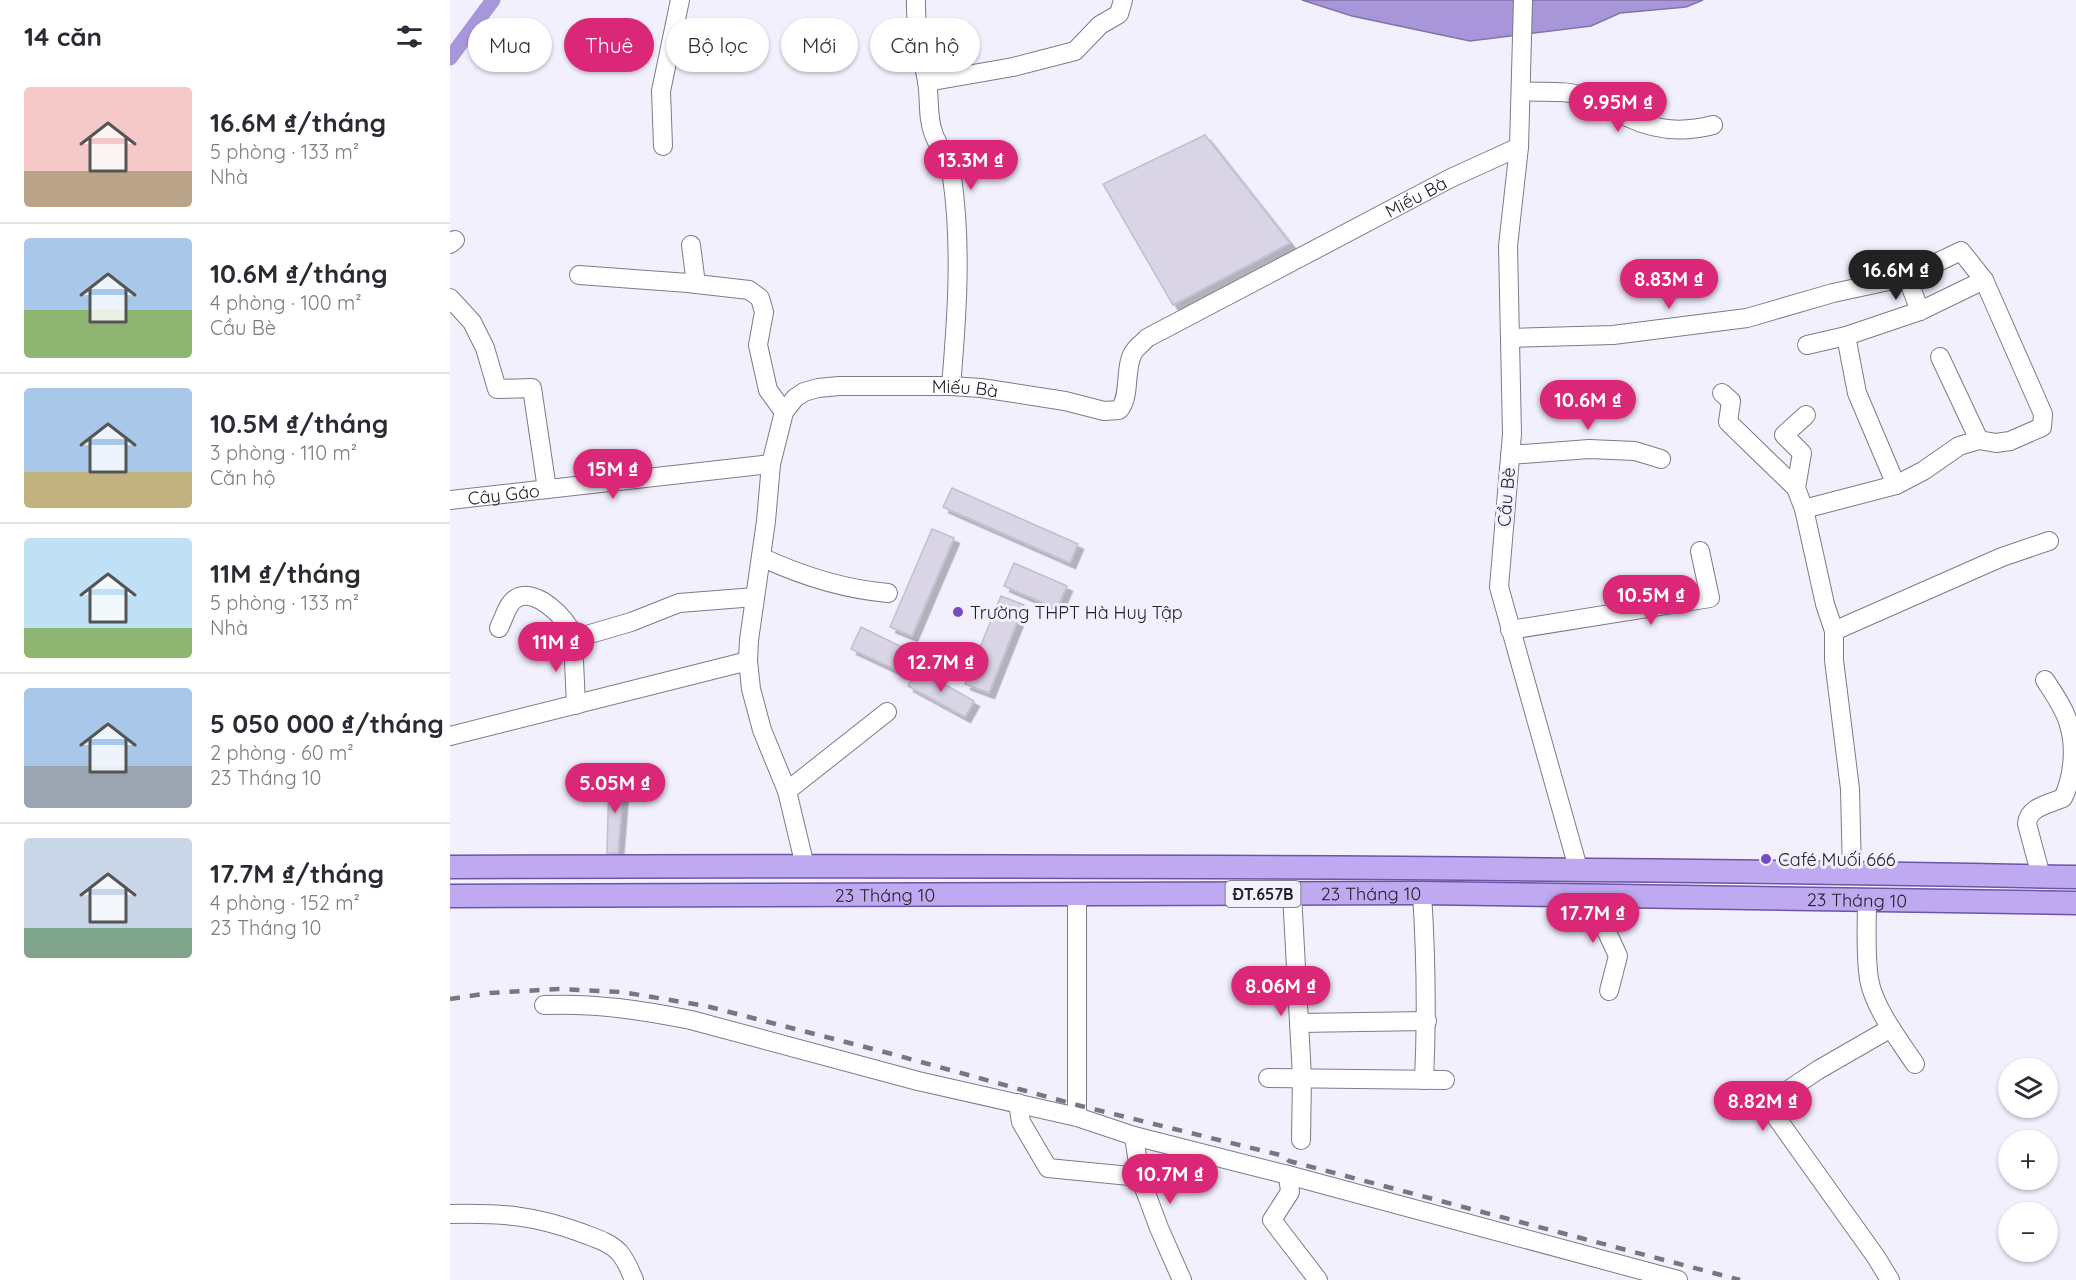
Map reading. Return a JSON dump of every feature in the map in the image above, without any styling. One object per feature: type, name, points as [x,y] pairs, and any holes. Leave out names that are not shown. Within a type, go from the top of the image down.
[{"type":"main road","points":[[805,866],[806,895]]},
{"type":"main road","name":"23 Tháng 10","points":[[450,867],[1578,868],[2076,877]]},
{"type":"main road","points":[[1578,868],[1590,895]]},
{"type":"main road","name":"23 Tháng 10","points":[[450,896],[1422,893],[2076,903]]},
{"type":"street","points":[[663,146],[661,91],[680,0]]},
{"type":"street","points":[[916,0],[918,40],[927,82],[931,120],[934,135],[948,159],[956,214],[957,314],[951,386]]},
{"type":"street","points":[[927,82],[1013,67],[1076,51],[1100,26],[1119,14],[1123,0]]},
{"type":"street","name":"Cầu Bè","points":[[1523,0],[1519,147],[1508,246],[1512,434],[1498,587],[1578,868]]},
{"type":"street","points":[[1522,85],[1586,97],[1631,119],[1667,129],[1692,130],[1713,125]]},
{"type":"street","name":"Miếu Bà","points":[[784,412],[795,398],[804,392],[840,386],[951,386],[1065,401],[1104,411],[1119,410],[1124,404],[1128,364],[1134,351],[1147,338],[1451,178],[1519,147]]},
{"type":"street","points":[[691,244],[696,284]]},
{"type":"street","points":[[1510,338],[1612,335],[1727,321],[1784,309],[1833,293],[1907,277],[1961,251],[1984,280],[2043,414],[2042,427],[2010,441],[1996,443],[1979,440],[1959,446],[1923,471],[1896,485],[1804,509]]},
{"type":"street","points":[[579,274],[749,290],[760,298],[764,312],[758,345],[768,390],[784,412],[771,464],[748,661],[751,689],[762,730],[787,791],[805,866]]},
{"type":"street","points":[[1907,277],[1920,311]]},
{"type":"street","points":[[1807,345],[1846,336],[1920,311],[1984,280]]},
{"type":"street","points":[[450,298],[472,322],[484,348],[497,389],[532,388],[547,489]]},
{"type":"street","points":[[1846,336],[1857,393],[1896,485]]},
{"type":"street","points":[[1940,357],[1979,440]]},
{"type":"street","points":[[1722,393],[1731,401],[1728,422],[1796,488],[1804,509],[1825,604],[1834,631],[1834,660],[1850,789],[1852,873]]},
{"type":"street","points":[[1796,488],[1802,453],[1784,435],[1806,415]]},
{"type":"street","points":[[1510,455],[1589,449],[1635,451],[1661,459]]},
{"type":"street","name":"Cây Gáo","points":[[450,500],[771,464]]},
{"type":"street","points":[[1834,631],[2002,557],[2049,541]]},
{"type":"street","points":[[1510,630],[1710,598],[1700,551]]},
{"type":"street","points":[[761,557],[817,580],[862,591],[888,593]]},
{"type":"street","points":[[499,628],[512,601],[524,595],[531,595],[556,611],[569,627],[573,639],[576,705]]},
{"type":"street","points":[[573,639],[631,622],[678,603],[755,597]]},
{"type":"street","points":[[450,735],[748,661]]},
{"type":"street","points":[[2041,876],[2027,824],[2028,817],[2031,811],[2062,798],[2070,784],[2073,751],[2070,726],[2045,680]]},
{"type":"street","points":[[787,791],[887,711]]},
{"type":"street","points":[[1422,893],[1427,1021],[1424,1080]]},
{"type":"street","points":[[1292,894],[1302,1077],[1301,1140]]},
{"type":"street","points":[[1077,895],[1077,1117]]},
{"type":"street","points":[[1590,895],[1618,956],[1610,991]]},
{"type":"street","points":[[1867,900],[1869,980],[1873,994],[1891,1028],[1915,1064]]},
{"type":"street","points":[[544,1005],[583,1004],[691,1020],[918,1081],[1077,1117],[1134,1136],[1678,1280]]},
{"type":"street","points":[[1299,1023],[1427,1021]]},
{"type":"street","points":[[1890,1280],[1771,1110],[1772,1101],[1818,1070],[1891,1028]]},
{"type":"street","points":[[1268,1078],[1445,1080]]},
{"type":"street","points":[[1017,1103],[1021,1122],[1048,1168],[1140,1177]]},
{"type":"street","points":[[1134,1136],[1140,1177],[1182,1280]]},
{"type":"street","points":[[1288,1175],[1290,1192],[1272,1220],[1318,1280]]},
{"type":"street","points":[[450,1214],[483,1213],[524,1216],[550,1222],[607,1243],[626,1261],[634,1280]]},
{"type":"shaded area","points":[[1302,0],[1703,0],[1686,7],[1620,13],[1591,26],[1470,41],[1352,16]]},
{"type":"building","points":[[1205,135],[1290,243],[1173,305],[1103,184]]},
{"type":"building","points":[[952,488],[1078,544],[1070,563],[943,507]]},
{"type":"building","points":[[932,529],[954,538],[912,636],[890,627]]},
{"type":"building","points":[[1014,563],[1067,586],[1057,609],[1004,586]]},
{"type":"building","points":[[1001,596],[1024,605],[989,693],[965,684]]},
{"type":"building","points":[[861,627],[904,648],[894,669],[851,649]]},
{"type":"building","points":[[918,669],[974,701],[965,717],[908,686]]},
{"type":"building","points":[[609,778],[624,779],[618,853],[607,853]]},
{"type":"waterway","points":[[450,58],[493,0]]},
{"type":"railway","points":[[450,999],[490,993],[558,989],[622,992],[706,1006],[1077,1105],[1284,1156],[1289,1161],[1740,1280]]},
{"type":"place","name":"Trường THPT Hà Huy Tập","points":[[958,612]]},
{"type":"place","name":"Café Muối 666","points":[[1766,859]]}]
